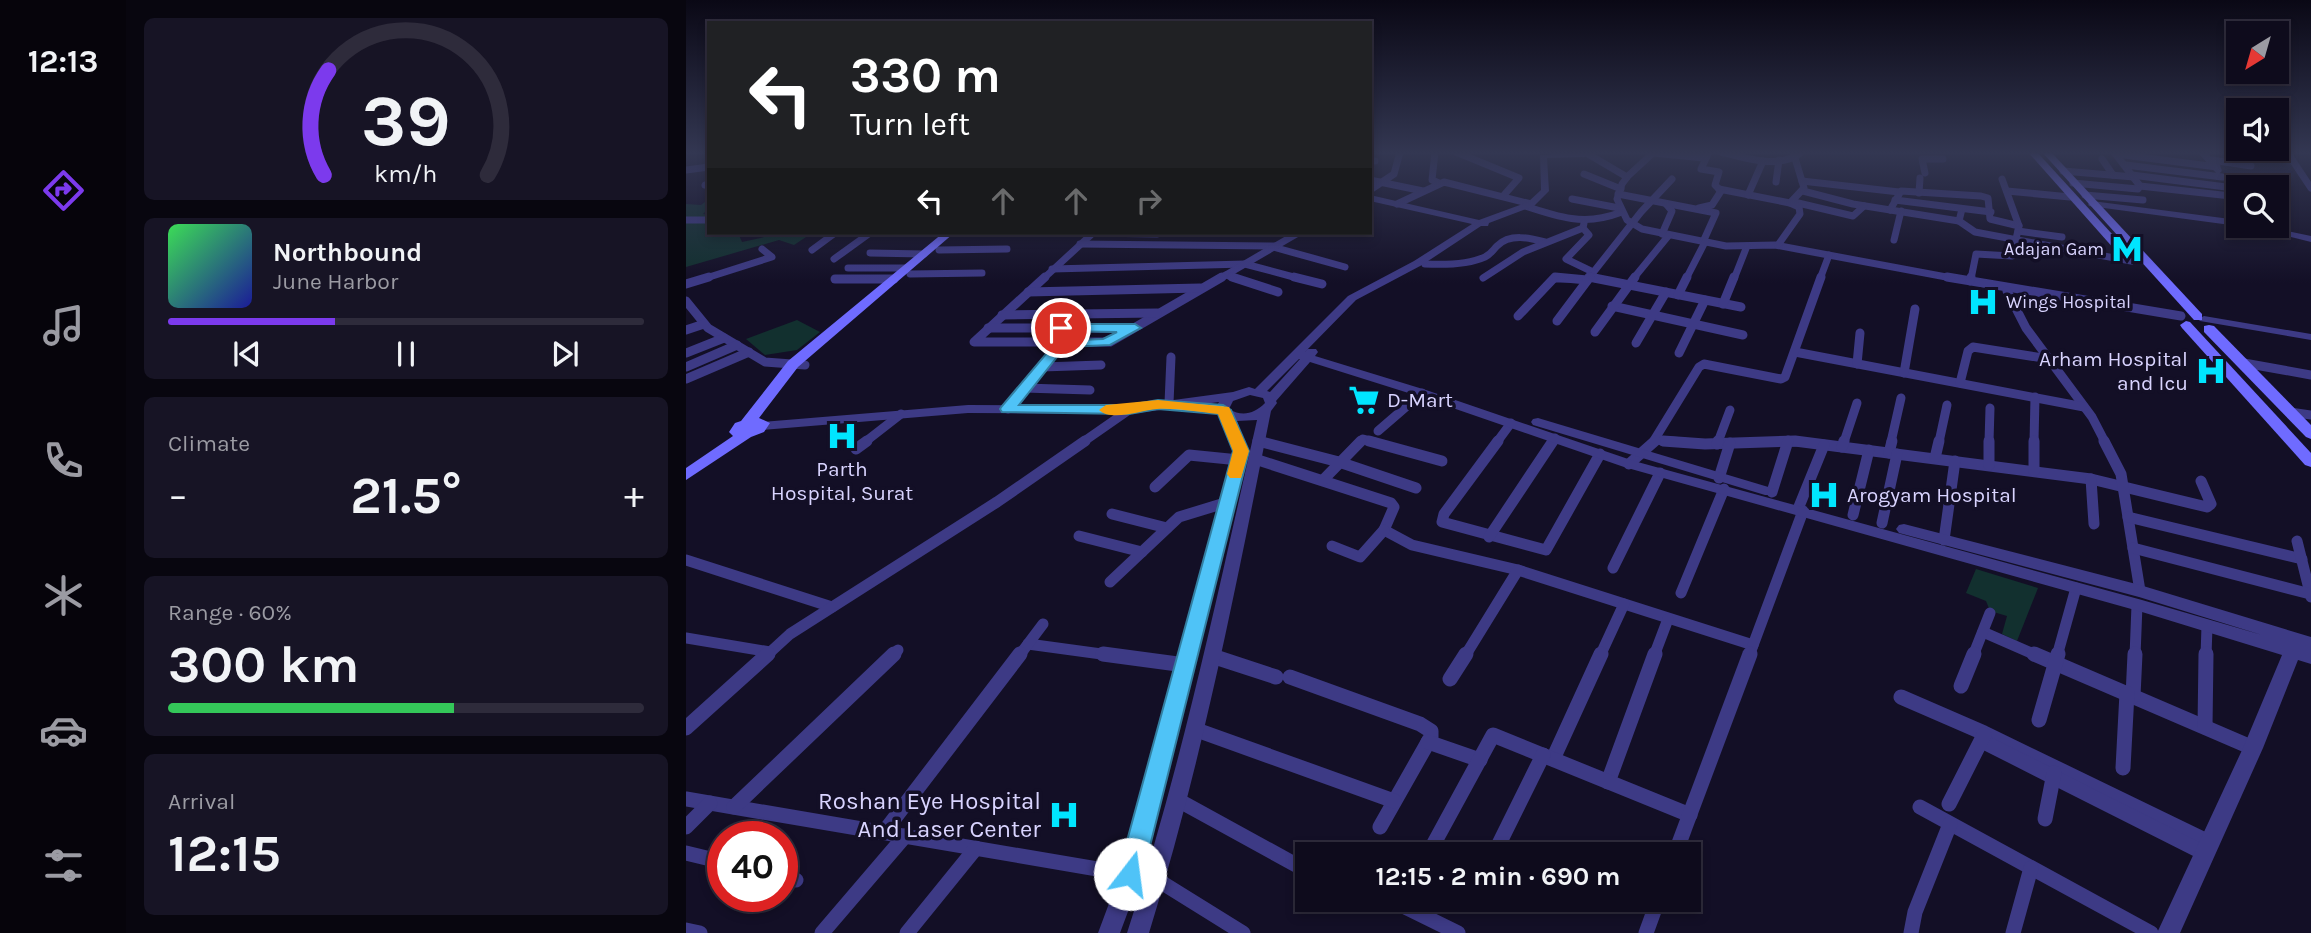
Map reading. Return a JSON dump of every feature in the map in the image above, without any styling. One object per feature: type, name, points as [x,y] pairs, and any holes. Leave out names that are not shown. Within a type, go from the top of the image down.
[{"type":"main road","points":[[2084,196],[2194,321],[2311,462]]},
{"type":"main road","points":[[2070,197],[2131,261],[2194,321],[2244,363],[2311,434]]},
{"type":"main road","points":[[686,475],[751,427],[799,365],[894,279],[909,271],[947,235]]},
{"type":"main road","points":[[799,365],[909,271],[957,235]]},
{"type":"main road","points":[[686,465],[751,427]]},
{"type":"street","points":[[1397,204],[1414,196]]},
{"type":"street","points":[[1505,196],[1584,226],[1589,235],[1566,259],[1590,277]]},
{"type":"street","points":[[1163,404],[1250,417],[1352,298],[1483,225],[1528,205],[1539,196]]},
{"type":"street","points":[[1619,196],[1619,211]]},
{"type":"street","points":[[1634,196],[1717,214],[1678,295]]},
{"type":"street","points":[[1556,321],[1656,196]]},
{"type":"street","points":[[1694,208],[1712,205],[1718,196]]},
{"type":"street","points":[[1751,196],[1853,216],[1864,206]]},
{"type":"street","points":[[1791,202],[1798,196]]},
{"type":"street","points":[[1821,196],[1864,206],[1959,221],[1970,231],[2018,232],[2062,237]]},
{"type":"street","points":[[1890,210],[1897,196]]},
{"type":"street","points":[[1962,196],[1987,197],[1990,219],[2018,232],[2131,261]]},
{"type":"street","points":[[1969,281],[1976,254],[2012,256],[2018,232],[2008,196]]},
{"type":"street","points":[[2055,196],[2070,197]]},
{"type":"street","points":[[1372,198],[1483,225]]},
{"type":"street","points":[[1572,199],[1619,211],[1631,225]]},
{"type":"street","points":[[1895,200],[1991,212]]},
{"type":"street","points":[[2088,200],[2143,201]]},
{"type":"street","points":[[2088,200],[2226,221]]},
{"type":"street","points":[[1778,245],[1800,214],[1798,207],[1791,202]]},
{"type":"street","points":[[1372,204],[1483,225]]},
{"type":"street","points":[[1595,332],[1665,234],[1672,211],[1666,204]]},
{"type":"street","points":[[1959,221],[1962,209]]},
{"type":"street","points":[[1483,278],[1545,242],[1603,220],[1619,211]]},
{"type":"street","points":[[1894,240],[1901,211]]},
{"type":"street","points":[[686,220],[707,220]]},
{"type":"street","points":[[1603,220],[1726,246],[1778,245],[2311,344]]},
{"type":"street","points":[[1305,352],[1365,298],[1425,264],[1483,225]]},
{"type":"street","points":[[2289,234],[2311,239]]},
{"type":"street","points":[[812,250],[832,235]]},
{"type":"street","points":[[834,258],[867,235]]},
{"type":"street","points":[[1091,235],[974,340],[975,343],[1105,343],[1160,313],[1184,295],[1203,288],[1295,235]]},
{"type":"street","points":[[1425,264],[1475,260],[1489,255],[1497,246],[1508,240],[1528,237],[1545,242]]},
{"type":"street","points":[[1080,244],[1275,247],[1345,267]]},
{"type":"street","points":[[1723,304],[1747,246]]},
{"type":"street","points":[[686,284],[774,259],[762,249]]},
{"type":"street","points":[[939,250],[1007,249]]},
{"type":"street","points":[[870,253],[924,254]]},
{"type":"street","points":[[1634,459],[1656,440],[1699,367],[1712,364],[1780,379],[1789,374],[1829,255]]},
{"type":"street","points":[[715,263],[725,272]]},
{"type":"street","points":[[1052,268],[1245,264],[1322,284]]},
{"type":"street","points":[[848,268],[982,273]]},
{"type":"street","points":[[1226,275],[1278,292]]},
{"type":"street","points":[[1518,316],[1555,277],[1590,277],[1741,307]]},
{"type":"street","points":[[835,279],[894,279]]},
{"type":"street","points":[[1969,281],[2007,291],[2311,337]]},
{"type":"street","points":[[1028,292],[1203,288]]},
{"type":"street","points":[[2007,291],[2025,328],[2084,407],[2121,474],[2138,598],[2123,768]]},
{"type":"street","points":[[1636,343],[1666,292]]},
{"type":"street","points":[[1679,353],[1705,300]]},
{"type":"street","points":[[686,302],[704,324],[765,362],[799,365]]},
{"type":"street","points":[[1612,306],[1743,335]]},
{"type":"street","points":[[1904,373],[1915,309]]},
{"type":"street","points":[[1002,315],[1160,313]]},
{"type":"street","points":[[686,319],[698,315]]},
{"type":"street","points":[[686,330],[704,324]]},
{"type":"street","points":[[988,328],[1135,328]]},
{"type":"street","points":[[1857,364],[1860,332]]},
{"type":"street","points":[[686,353],[724,338]]},
{"type":"street","points":[[1007,409],[1061,343]]},
{"type":"street","points":[[686,367],[737,345]]},
{"type":"street","points":[[1960,383],[1968,351],[1973,347],[2049,359]]},
{"type":"street","points":[[686,379],[749,352]]},
{"type":"street","points":[[1305,352],[1600,454],[1634,459],[1660,473],[1772,492],[1801,507],[1853,516],[1944,540],[2303,648]]},
{"type":"street","points":[[1305,352],[1634,459],[2076,588],[2138,598],[2207,626],[2303,648]]},
{"type":"street","points":[[1795,352],[2084,407]]},
{"type":"street","points":[[1163,404],[1171,357]]},
{"type":"street","points":[[2244,363],[2311,378]]},
{"type":"street","points":[[1042,367],[1101,365]]},
{"type":"street","points":[[686,367],[697,374]]},
{"type":"street","points":[[1024,388],[1090,390]]},
{"type":"street","points":[[1265,401],[1242,392],[1224,402],[1240,447],[1394,506],[1384,530],[1360,557],[1332,546]]},
{"type":"street","points":[[1378,431],[1422,393]]},
{"type":"street","points":[[751,427],[901,414],[1007,409],[1129,410],[1232,396]]},
{"type":"street","points":[[2034,471],[2035,397]]},
{"type":"street","points":[[1882,523],[1900,398]]},
{"type":"street","points":[[1138,933],[1156,879],[1212,656],[1251,453],[1265,401]]},
{"type":"street","points":[[1842,447],[1857,403]]},
{"type":"street","points":[[1935,458],[1947,405]]},
{"type":"street","points":[[1989,465],[1990,408]]},
{"type":"street","points":[[686,728],[790,634],[997,502],[1129,410]]},
{"type":"street","points":[[1717,444],[1730,410]]},
{"type":"street","points":[[2290,412],[2311,415]]},
{"type":"street","points":[[856,449],[901,414]]},
{"type":"street","points":[[1511,423],[1442,518],[1445,524],[1546,550],[1600,454]]},
{"type":"street","points":[[1489,537],[1555,438]]},
{"type":"street","points":[[1323,480],[1363,439],[1442,461]]},
{"type":"street","points":[[1656,440],[1717,444],[1788,441],[1935,458],[2091,479],[2207,507],[2211,504],[2201,481]]},
{"type":"street","points":[[1772,492],[1788,441]]},
{"type":"street","points":[[1681,593],[1721,483],[1730,443]]},
{"type":"street","points":[[1680,842],[1825,445]]},
{"type":"street","points":[[1853,516],[1869,450]]},
{"type":"street","points":[[1109,933],[1130,874],[1228,502],[1251,453]]},
{"type":"street","points":[[1154,488],[1189,455],[1251,453],[1339,462],[1416,488]]},
{"type":"street","points":[[1944,540],[1955,461]]},
{"type":"street","points":[[1613,568],[1660,473]]},
{"type":"street","points":[[2091,479],[2094,524]]},
{"type":"street","points":[[1110,582],[1184,514],[1228,502]]},
{"type":"street","points":[[1112,514],[1167,528]]},
{"type":"street","points":[[2128,517],[2302,559]]},
{"type":"street","points":[[1384,530],[1412,545],[1518,570],[1753,645]]},
{"type":"street","points":[[1079,536],[1142,552]]},
{"type":"street","points":[[2133,548],[2311,595],[2297,541]]},
{"type":"street","points":[[686,560],[832,607]]},
{"type":"street","points":[[1450,679],[1518,570]]},
{"type":"street","points":[[2039,720],[2076,588]]},
{"type":"street","points":[[1501,842],[1548,757],[1624,604]]},
{"type":"street","points":[[1961,686],[1990,613]]},
{"type":"street","points":[[1608,782],[1668,619]]},
{"type":"street","points":[[884,832],[1043,624]]},
{"type":"street","points":[[2204,727],[2207,626]]},
{"type":"street","points":[[1983,632],[2253,748]]},
{"type":"street","points":[[686,638],[770,652]]},
{"type":"street","points":[[1028,644],[1185,665]]},
{"type":"street","points":[[1920,807],[2031,868],[2165,933],[2303,648]]},
{"type":"street","points":[[734,807],[898,650]]},
{"type":"street","points":[[1212,656],[1283,677],[1427,727],[1431,731],[1428,743],[1380,827]]},
{"type":"street","points":[[1901,697],[2207,847]]},
{"type":"street","points":[[1194,729],[1394,801]]},
{"type":"street","points":[[1434,842],[1493,735],[1690,814]]},
{"type":"street","points":[[1949,804],[1983,737]]},
{"type":"street","points":[[1428,743],[1480,761]]},
{"type":"street","points":[[2045,819],[2054,773]]},
{"type":"street","points":[[686,799],[1156,879],[1243,933]]},
{"type":"street","points":[[1176,799],[1295,864]]},
{"type":"street","points":[[686,827],[710,803]]},
{"type":"street","points":[[1911,933],[1915,912],[1950,824]]},
{"type":"street","points":[[822,933],[905,836]]},
{"type":"street","points":[[908,933],[976,848]]},
{"type":"street","points":[[686,853],[707,858]]},
{"type":"street","points":[[2013,933],[2031,868]]},
{"type":"street","points":[[1415,912],[1458,933]]},
{"type":"street","points":[[1646,933],[1654,912]]},
{"type":"street","points":[[686,930],[700,933]]},
{"type":"green space","points":[[707,200],[707,210],[703,214],[707,215],[707,235],[739,235],[742,242],[774,235],[809,235],[794,245],[779,240],[686,267],[686,204],[701,205]]},
{"type":"green space","points":[[797,320],[820,332],[797,350],[765,355],[746,339]]},
{"type":"green space","points":[[1976,569],[2038,588],[2017,641],[2002,634],[2007,616],[1990,611],[1986,601],[1966,593]]},
{"type":"slow traffic","points":[[1106,410],[1129,410],[1158,405],[1223,410],[1228,415],[1241,451],[1236,474]]},
{"type":"place","name":"Adajan Gam","points":[[2127,249]]},
{"type":"place","name":"Wings Hospital","points":[[1983,302]]},
{"type":"place","name":"Arham Hospital and Icu","points":[[2211,371]]},
{"type":"place","name":"D-Mart","points":[[1364,400]]},
{"type":"place","name":"Parth Hospital, Surat","points":[[842,436]]},
{"type":"place","name":"Arogyam Hospital","points":[[1824,495]]},
{"type":"place","name":"Roshan Eye Hospital And Laser Center","points":[[1064,815]]},
{"type":"route","points":[[1061,328],[1135,328],[1105,343],[1061,343],[1007,409],[1129,410],[1158,405],[1223,410],[1228,415],[1241,451],[1130,874]]}]
